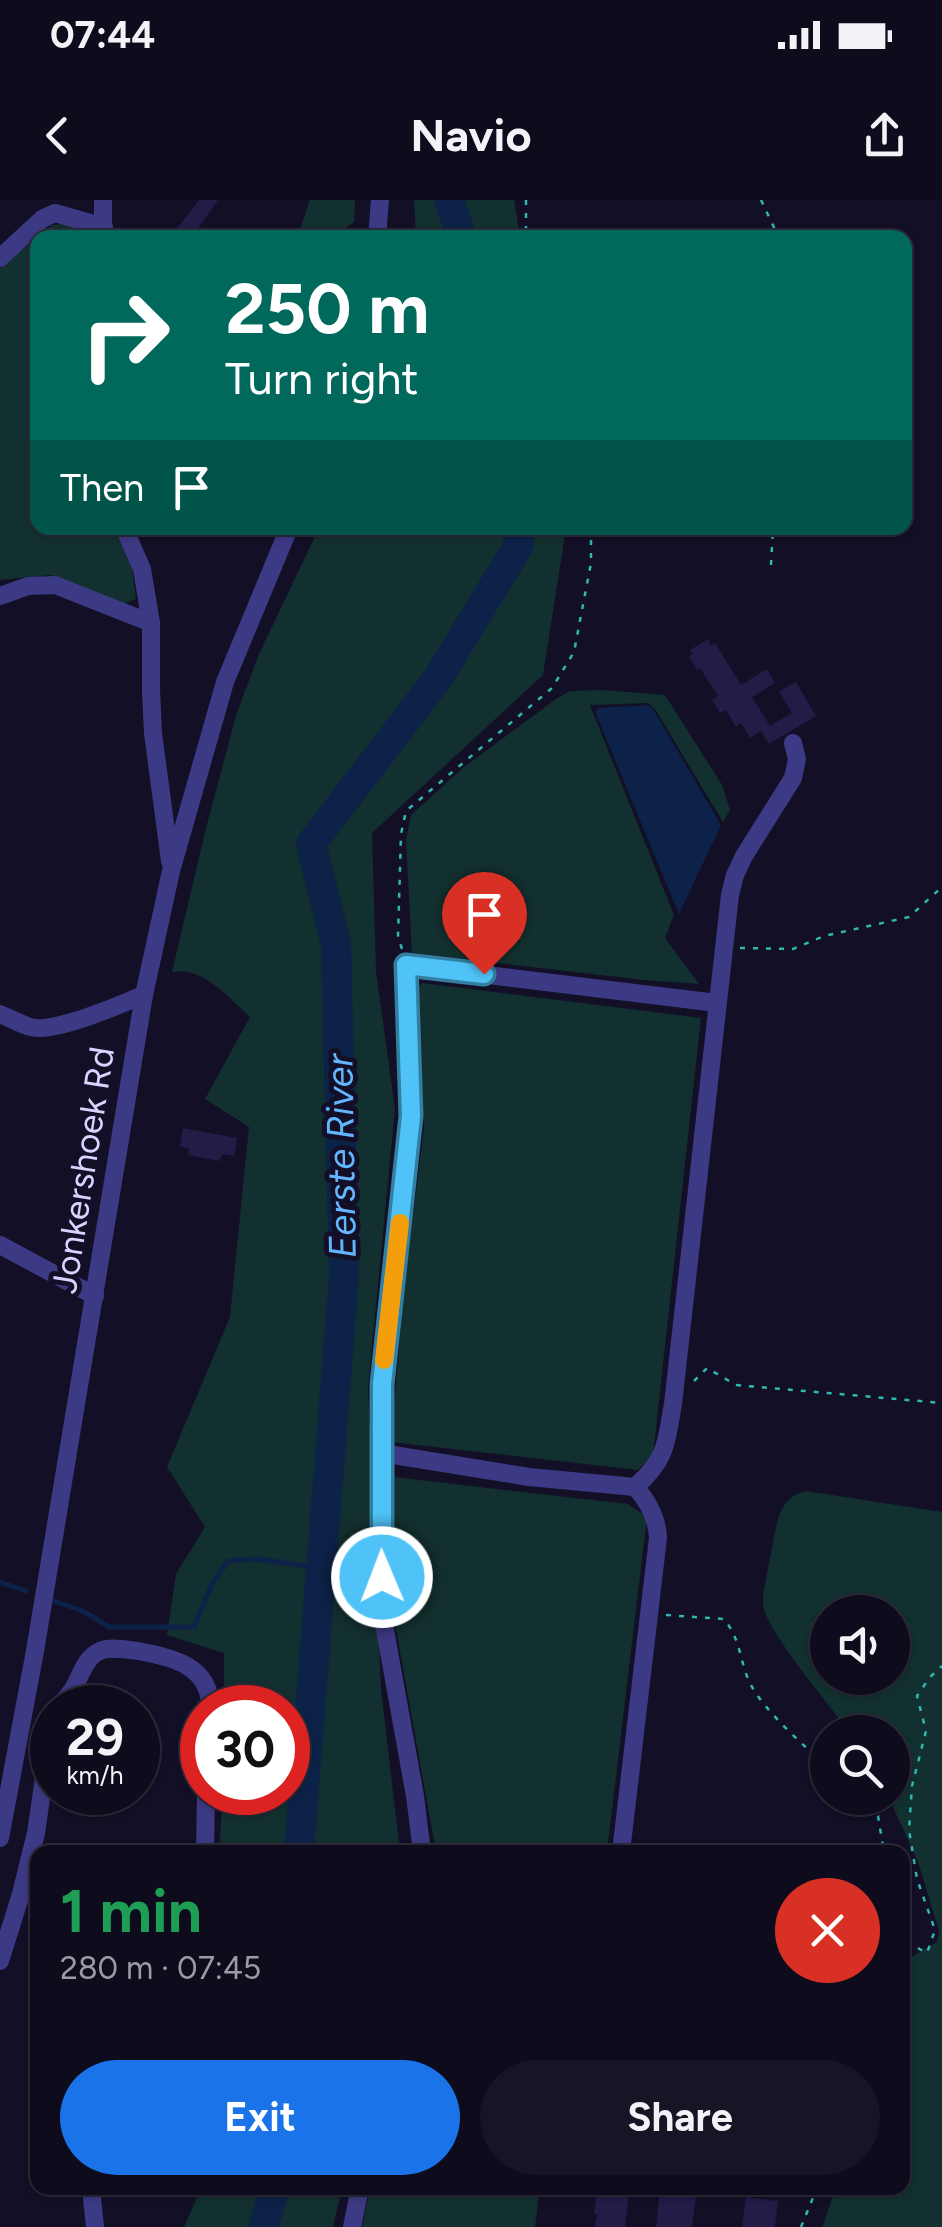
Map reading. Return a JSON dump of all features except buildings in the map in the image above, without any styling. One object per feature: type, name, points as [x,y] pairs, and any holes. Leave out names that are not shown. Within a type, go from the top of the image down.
[{"type":"street","points":[[103,200],[103,230]]},
{"type":"street","points":[[378,230],[380,200]]},
{"type":"street","points":[[30,230],[55,213],[98,230]]},
{"type":"street","points":[[0,258],[30,230]]},
{"type":"street","points":[[127,535],[142,569],[151,623],[154,733],[171,871]]},
{"type":"street","name":"Jonkershoek Rd","points":[[0,1838],[96,1296],[144,996],[171,871],[225,682],[286,535]]},
{"type":"street","points":[[0,596],[28,586],[54,585],[151,623]]},
{"type":"street","points":[[635,1486],[658,1464],[667,1442],[723,948],[735,875],[793,778],[797,760],[793,743]]},
{"type":"street","points":[[421,1845],[382,1613],[382,1384],[410,1132],[406,965],[717,1003]]},
{"type":"street","points":[[0,1014],[31,1028],[44,1028],[144,996]]},
{"type":"street","points":[[0,1245],[96,1296]]},
{"type":"street","points":[[381,1453],[530,1477],[635,1486],[643,1495],[657,1523],[658,1538],[622,1845]]},
{"type":"street","points":[[75,1685],[91,1656],[110,1648],[178,1660],[201,1675],[206,1685]]},
{"type":"street","points":[[33,1845],[39,1815]]},
{"type":"street","points":[[205,1845],[206,1815]]},
{"type":"street","points":[[0,1962],[30,1854]]},
{"type":"street","points":[[92,2195],[95,2227]]},
{"type":"street","points":[[352,2227],[359,2195]]},
{"type":"path","points":[[526,200],[526,230]]},
{"type":"path","points":[[762,200],[776,230]]},
{"type":"path","points":[[406,965],[398,937],[401,834],[406,811],[552,688],[574,652],[590,563],[591,535]]},
{"type":"path","points":[[771,566],[773,535]]},
{"type":"path","points":[[723,948],[793,949],[824,936],[909,917],[942,887]]},
{"type":"path","points":[[696,1380],[707,1368],[736,1385],[940,1402]]},
{"type":"path","points":[[650,1612],[724,1618],[735,1632],[751,1686],[810,1751]]},
{"type":"path","points":[[910,1944],[927,1954],[935,1930],[917,1879],[910,1830],[912,1786],[926,1732],[917,1696],[942,1666]]},
{"type":"path","points":[[877,1815],[883,1845]]},
{"type":"path","points":[[801,2227],[814,2195]]},
{"type":"green space","points":[[310,200],[355,200],[354,222],[342,230],[300,230]]},
{"type":"green space","points":[[414,200],[514,200],[519,230],[416,230]]},
{"type":"green space","points":[[66,224],[80,230],[46,230],[52,225]]},
{"type":"green space","points":[[30,243],[30,535],[117,535],[132,568],[136,599],[124,604],[51,575],[0,580],[0,268]]},
{"type":"green space","points":[[316,535],[565,535],[543,675],[372,833],[376,971],[395,1109],[368,1388],[381,1689],[399,1845],[219,1845],[222,1815],[310,1815],[310,1685],[224,1685],[224,1653],[167,1635],[176,1574],[205,1527],[167,1467],[230,1317],[249,1127],[205,1099],[250,1017],[205,979],[183,971],[172,972],[237,712],[259,654]]},
{"type":"green space","points":[[570,691],[665,695],[722,785],[730,810],[723,822],[655,709],[648,703],[590,705],[674,915],[665,938],[699,984],[412,953],[406,840],[411,815],[464,767],[556,699]]},
{"type":"green space","points":[[422,983],[701,1018],[653,1455],[638,1470],[391,1442],[404,1288],[424,1127],[415,991]]},
{"type":"green space","points":[[393,1477],[628,1504],[647,1517],[608,1845],[435,1845],[396,1629]]},
{"type":"green space","points":[[806,1491],[942,1512],[942,2227],[822,2227],[833,2195],[910,2195],[910,1958],[937,1942],[939,1931],[918,1862],[897,1815],[910,1815],[910,1715],[836,1715],[821,1695],[910,1695],[910,1595],[810,1595],[810,1680],[775,1632],[763,1605],[777,1521],[787,1502]]},
{"type":"green space","points":[[198,2195],[340,2195],[333,2227],[184,2227]]},
{"type":"green space","points":[[369,2195],[539,2195],[535,2227],[362,2227]]},
{"type":"water","points":[[648,705],[721,825],[679,914],[595,712],[598,708]]},
{"type":"waterway","name":"Eerste River","points":[[449,200],[459,230]]},
{"type":"waterway","name":"Eerste River","points":[[300,1845],[344,1276],[336,944],[311,844],[438,678],[519,545],[518,535]]},
{"type":"waterway","points":[[54,1601],[83,1611],[109,1627],[194,1627],[212,1584],[228,1561],[257,1559],[320,1568]]},
{"type":"waterway","points":[[0,1582],[26,1591]]},
{"type":"waterway","name":"Eerste River","points":[[263,2227],[273,2195]]},
{"type":"slow traffic","points":[[384,1360],[400,1223]]},
{"type":"route","points":[[382,1577],[382,1384],[411,1116],[406,965],[484,974]]}]
